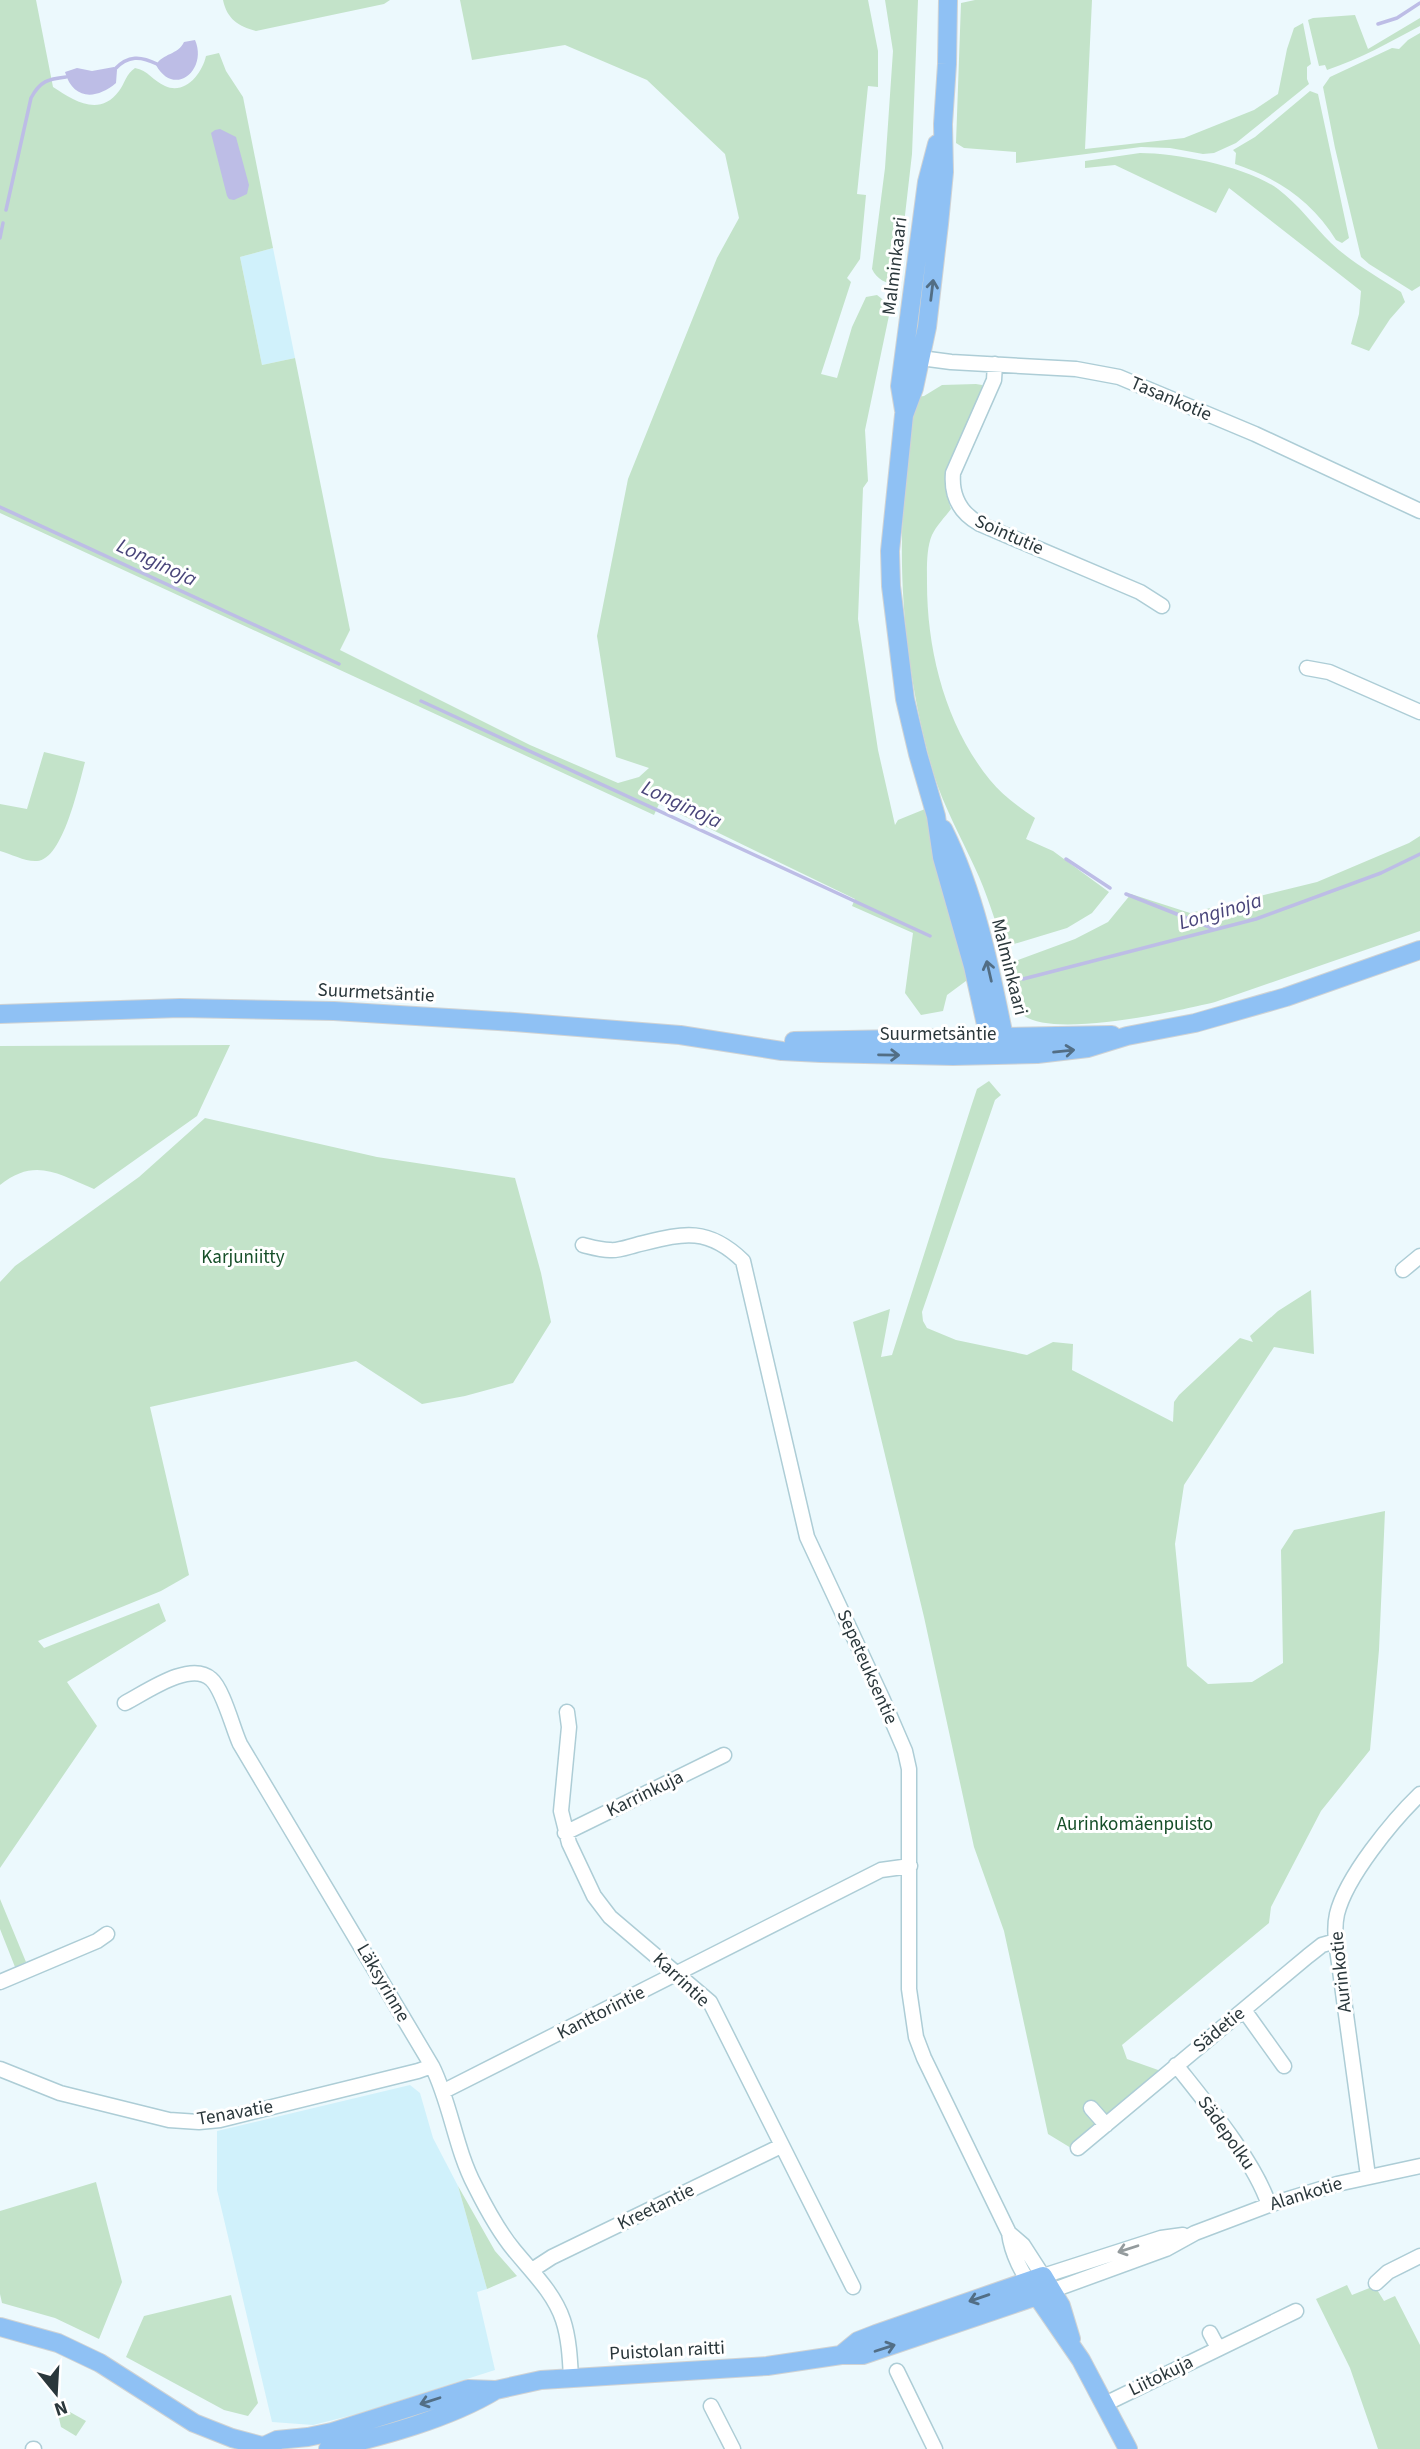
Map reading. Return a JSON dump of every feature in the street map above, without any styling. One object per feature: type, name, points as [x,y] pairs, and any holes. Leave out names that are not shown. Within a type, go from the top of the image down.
[{"type":"main road","name":"Malminkaari","points":[[947,0],[943,124],[927,182],[913,357],[904,415],[890,551],[891,586],[905,699],[936,816],[955,852],[983,943],[999,1055]]},
{"type":"main road","name":"Suurmetsäntie","points":[[0,1014],[180,1008],[334,1012],[680,1035],[782,1051],[999,1055],[1088,1048],[1127,1036],[1195,1023],[1276,1000],[1420,950]]},
{"type":"main road","name":"Suurmetsäntie","points":[[748,1044],[786,1041],[1127,1036]]},
{"type":"main road","points":[[1040,2286],[1064,2313],[1073,2347],[1128,2449]]},
{"type":"main road","name":"Puistolan raitti","points":[[0,2327],[58,2343],[100,2363],[194,2423],[232,2438],[269,2447],[277,2440],[308,2437],[336,2444],[397,2430],[472,2404],[496,2390],[541,2380],[767,2366],[841,2355],[858,2341],[1040,2286]]},
{"type":"street","name":"Tasankotie","points":[[913,357],[1076,369],[1119,377],[1420,510]]},
{"type":"street","name":"Sointutie","points":[[995,364],[994,380],[953,473],[952,487],[962,509],[968,517],[980,524],[1140,592],[1162,607]]},
{"type":"street","points":[[1307,668],[1329,672],[1420,712]]},
{"type":"street","name":"Sepeteuksentie","points":[[583,1245],[612,1251],[683,1234],[697,1234],[713,1240],[743,1261],[807,1537],[905,1751],[911,1788],[909,1989],[916,2037],[1009,2233],[1023,2245],[1040,2286]]},
{"type":"street","points":[[1403,1270],[1420,1256]]},
{"type":"street","name":"Läksyrinne","points":[[125,1703],[184,1674],[195,1672],[211,1679],[223,1700],[240,1744],[432,2066],[444,2091],[465,2164],[474,2185],[512,2248],[532,2270],[556,2305],[563,2321],[571,2378]]},
{"type":"street","name":"Karrintie","points":[[567,1712],[569,1727],[561,1811],[565,1833],[603,1909],[710,2002],[853,2287]]},
{"type":"street","name":"Karrinkuja","points":[[565,1833],[723,1755]]},
{"type":"street","name":"Aurinkotie","points":[[1368,2176],[1336,1941],[1337,1914],[1354,1878],[1391,1824],[1420,1794]]},
{"type":"street","name":"Kanttorintie","points":[[444,2091],[881,1870],[910,1866]]},
{"type":"street","points":[[0,1982],[97,1941],[107,1934]]},
{"type":"street","name":"Sädetie","points":[[1078,2148],[1322,1945],[1336,1941]]},
{"type":"street","points":[[1244,2010],[1284,2066]]},
{"type":"street","name":"Sädepolku","points":[[1176,2065],[1261,2183],[1269,2205]]},
{"type":"street","name":"Tenavatie","points":[[0,2068],[60,2093],[82,2099],[169,2120],[199,2122],[234,2117],[432,2066]]},
{"type":"street","points":[[1091,2108],[1106,2124]]},
{"type":"street","name":"Kreetantie","points":[[532,2270],[552,2257],[781,2146]]},
{"type":"street","name":"Alankotie","points":[[1040,2286],[1161,2238],[1195,2233],[1269,2205],[1368,2176],[1420,2166]]},
{"type":"street","points":[[1376,2283],[1388,2272],[1420,2256]]},
{"type":"street","name":"Liitokuja","points":[[1105,2404],[1296,2311]]},
{"type":"street","name":"Liitokuja","points":[[1210,2333],[1218,2348]]},
{"type":"street","points":[[897,2371],[934,2449]]},
{"type":"street","points":[[711,2406],[733,2449]]},
{"type":"shaded area","points":[[273,248],[295,358],[262,365],[240,257]]},
{"type":"shaded area","points":[[410,2085],[420,2093],[433,2138],[458,2186],[487,2289],[477,2292],[495,2370],[357,2414],[313,2425],[272,2422],[217,2190],[217,2131]]},
{"type":"green space","points":[[0,0],[36,0],[53,87],[86,104],[103,104],[111,99],[135,68],[165,86],[179,88],[197,76],[206,56],[219,53],[226,71],[243,97],[273,248],[240,257],[262,365],[295,358],[350,630],[340,650],[530,745],[618,783],[639,777],[649,768],[616,757],[597,636],[628,479],[717,258],[739,218],[725,154],[647,80],[565,45],[472,60],[460,0],[868,0],[878,51],[878,87],[868,86],[857,194],[866,195],[860,259],[847,278],[851,282],[821,374],[837,378],[852,327],[866,297],[877,295],[891,306],[865,430],[868,481],[863,488],[858,619],[878,750],[895,825],[898,820],[925,809],[970,978],[947,995],[943,1011],[921,1015],[905,993],[913,933],[852,906],[855,899],[659,804],[654,815],[0,513]]},
{"type":"green space","points":[[223,0],[390,0],[384,4],[256,31],[234,21]]},
{"type":"green space","points":[[885,0],[918,0],[912,154],[897,285],[882,280],[872,269],[885,168],[893,51]]},
{"type":"green space","points":[[975,0],[1092,0],[1085,149],[1184,138],[1254,110],[1278,94],[1294,28],[1303,23],[1311,64],[1307,67],[1309,84],[1236,143],[1214,153],[1141,147],[1016,163],[1016,152],[964,148],[956,143],[961,3]]},
{"type":"green space","points":[[1355,15],[1368,49],[1420,18],[1420,26],[1339,66],[1327,70],[1325,65],[1319,66],[1308,20]]},
{"type":"green space","points":[[1420,33],[1420,286],[1412,291],[1361,257],[1323,87],[1330,77],[1392,48],[1399,49]]},
{"type":"green space","points":[[1310,91],[1318,94],[1349,238],[1342,243],[1336,240],[1305,203],[1292,193],[1265,176],[1235,164],[1236,153],[1233,150],[1255,137]]},
{"type":"green space","points":[[1140,153],[1212,163],[1265,181],[1293,202],[1339,250],[1401,292],[1405,302],[1369,351],[1351,344],[1359,314],[1361,291],[1229,188],[1216,213],[1115,165],[1085,168],[1085,161]]},
{"type":"green space","points":[[976,384],[984,388],[946,472],[946,493],[951,509],[934,532],[928,553],[928,609],[935,661],[951,712],[975,759],[1000,791],[1035,818],[1026,839],[1053,851],[1109,892],[1092,913],[1067,928],[1004,947],[983,887],[934,775],[925,743],[907,642],[902,574],[905,483],[917,397],[924,396],[942,385]]},
{"type":"green space","points":[[44,752],[85,762],[62,835],[46,857],[33,861],[0,851],[0,804],[27,809]]},
{"type":"green space","points":[[1420,836],[1420,931],[1215,1002],[1143,1017],[1080,1024],[1052,1024],[1031,1019],[1017,1006],[1015,961],[1075,939],[1108,922],[1131,894],[1190,913],[1317,882]]},
{"type":"green space","points":[[230,1045],[197,1116],[94,1189],[58,1174],[36,1170],[24,1172],[0,1185],[0,1046]]},
{"type":"green space","name":"Aurinkomäenpuisto","points":[[989,1081],[1001,1095],[995,1100],[922,1312],[927,1328],[956,1340],[1027,1355],[1053,1342],[1073,1344],[1072,1370],[1173,1422],[1174,1402],[1179,1395],[1240,1338],[1253,1342],[1250,1336],[1278,1311],[1311,1290],[1314,1354],[1274,1347],[1184,1485],[1175,1544],[1187,1666],[1208,1684],[1252,1682],[1283,1663],[1281,1550],[1294,1530],[1385,1511],[1379,1650],[1370,1750],[1321,1811],[1271,1907],[1269,1923],[1122,2045],[1127,2059],[1161,2071],[1101,2118],[1090,2132],[1071,2148],[1048,2134],[1004,1931],[974,1847],[924,1617],[853,1322],[890,1309],[881,1357],[892,1355],[977,1089]]},
{"type":"green space","name":"Karjuniitty","points":[[205,1118],[377,1157],[515,1178],[541,1273],[551,1322],[513,1383],[465,1396],[422,1404],[356,1361],[150,1407],[189,1575],[161,1591],[38,1641],[44,1648],[159,1603],[166,1621],[67,1682],[97,1726],[0,1868],[0,1282],[15,1266],[139,1177]]},
{"type":"green space","points":[[0,1899],[26,1962],[15,1967],[0,1929]]},
{"type":"green space","points":[[96,2182],[122,2282],[99,2339],[55,2318],[2,2303],[0,2294],[0,2211]]},
{"type":"green space","points":[[458,2186],[495,2251],[517,2276],[487,2289]]},
{"type":"green space","points":[[1347,2285],[1352,2295],[1372,2287],[1376,2288],[1384,2301],[1395,2296],[1420,2345],[1420,2449],[1378,2449],[1350,2368],[1316,2299]]},
{"type":"green space","points":[[231,2295],[258,2403],[248,2416],[224,2410],[126,2357],[144,2316]]},
{"type":"green space","points":[[70,2412],[86,2421],[76,2436],[61,2427],[58,2414]]},
{"type":"water","points":[[195,40],[198,51],[193,70],[180,80],[163,75],[156,65],[159,61],[184,42]]},
{"type":"water","points":[[114,67],[117,70],[116,83],[93,94],[79,92],[65,72],[77,68],[92,71]]},
{"type":"water","points":[[220,129],[236,137],[249,185],[247,194],[234,200],[227,196],[211,133]]},
{"type":"waterway","points":[[1378,24],[1397,18],[1420,3]]},
{"type":"waterway","points":[[115,69],[125,61],[135,58],[157,64]]},
{"type":"waterway","points":[[6,210],[31,98],[45,82],[66,77]]},
{"type":"waterway","points":[[0,238],[3,223]]},
{"type":"waterway","name":"Longinoja","points":[[0,507],[339,664]]},
{"type":"waterway","name":"Longinoja","points":[[421,701],[930,936]]},
{"type":"waterway","name":"Longinoja","points":[[1023,979],[1256,919],[1381,873],[1420,854]]},
{"type":"waterway","points":[[1066,859],[1110,888]]},
{"type":"waterway","points":[[1126,894],[1212,928]]}]
